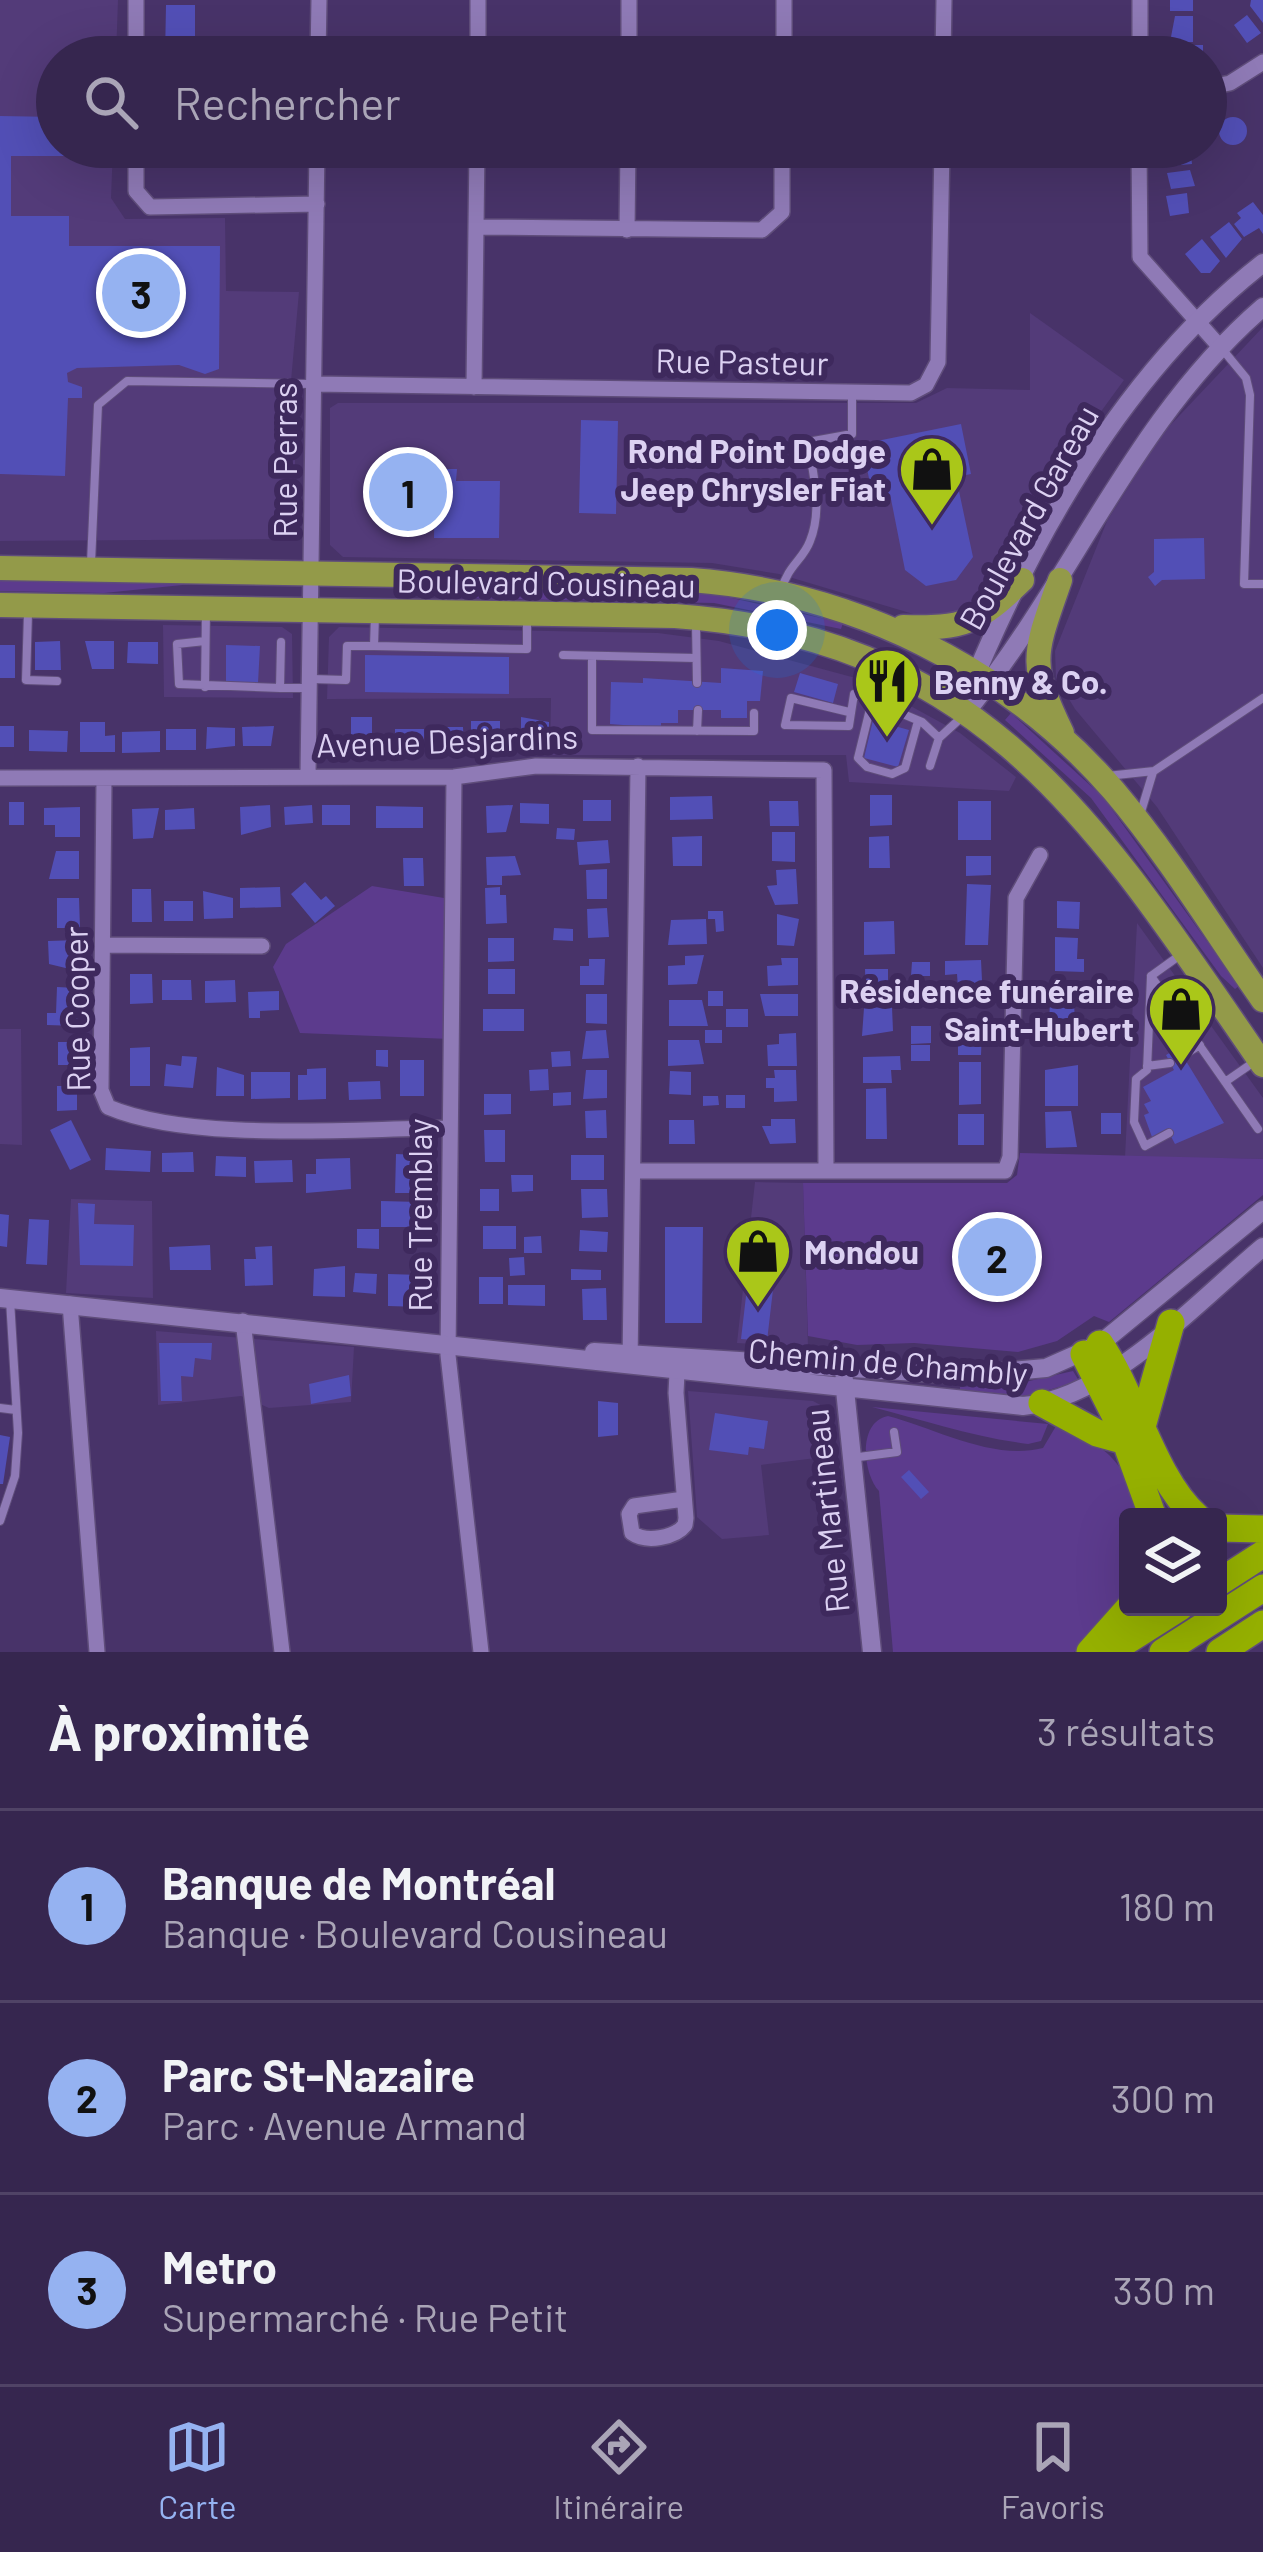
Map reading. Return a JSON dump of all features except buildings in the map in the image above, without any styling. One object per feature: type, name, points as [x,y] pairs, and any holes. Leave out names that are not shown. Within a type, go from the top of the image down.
[{"type":"highway","points":[[1151,1508],[1135,1432],[1172,1323]]},
{"type":"highway","points":[[1100,1361],[1135,1432],[1190,1508]]},
{"type":"highway","points":[[1042,1403],[1097,1433],[1135,1432]]},
{"type":"highway","points":[[1227,1528],[1263,1529]]},
{"type":"highway","points":[[1227,1576],[1263,1554]]},
{"type":"highway","points":[[1162,1652],[1263,1588]]},
{"type":"highway","points":[[1090,1652],[1122,1616]]},
{"type":"highway","points":[[1109,1652],[1166,1616]]},
{"type":"highway","points":[[1220,1652],[1263,1624]]},
{"type":"main road","name":"Boulevard Cousineau","points":[[0,568],[656,578],[781,593],[885,626],[983,678],[1066,740],[1139,823],[1263,1000]]},
{"type":"main road","points":[[885,626],[935,629],[967,624],[990,611],[1022,580]]},
{"type":"main road","points":[[1060,580],[1036,672],[1066,740]]},
{"type":"main road","name":"Boulevard Cousineau","points":[[0,605],[697,618],[790,634],[884,666],[961,715],[1070,800],[1261,1062]]},
{"type":"street","points":[[136,0],[136,36]]},
{"type":"street","points":[[318,36],[319,0]]},
{"type":"street","points":[[478,0],[478,36]]},
{"type":"street","points":[[628,36],[629,0]]},
{"type":"street","points":[[784,0],[784,36]]},
{"type":"street","points":[[943,36],[944,0]]},
{"type":"street","points":[[1140,0],[1140,36]]},
{"type":"street","points":[[1227,84],[1263,62]]},
{"type":"street","points":[[136,168],[136,190],[150,207],[317,204]]},
{"type":"street","name":"Rue Perras","points":[[308,774],[317,168]]},
{"type":"street","points":[[474,387],[477,168]]},
{"type":"street","points":[[627,230],[628,168]]},
{"type":"street","points":[[476,227],[763,230],[782,212],[782,168]]},
{"type":"street","name":"Rue Pasteur","points":[[314,384],[910,393],[935,374],[941,168]]},
{"type":"street","points":[[1139,168],[1140,256],[1220,346]]},
{"type":"street","name":"Boulevard Gareau","points":[[983,678],[1022,580],[1127,403],[1198,321],[1263,263]]},
{"type":"street","name":"Boulevard Gareau","points":[[961,715],[983,678],[1060,580],[1142,439],[1220,346],[1263,307]]},
{"type":"street","name":"Avenue Desjardins","points":[[0,778],[454,777],[536,766],[824,770],[826,1171]]},
{"type":"street","points":[[631,1360],[638,766]]},
{"type":"street","name":"Rue Tremblay","points":[[454,777],[448,1344],[481,1652]]},
{"type":"street","name":"Rue Cooper","points":[[104,780],[101,1090],[108,1107],[130,1116],[227,1127],[450,1128]]},
{"type":"street","points":[[633,1171],[1005,1171],[1010,1157],[1016,898],[1040,855]]},
{"type":"street","points":[[104,945],[262,946]]},
{"type":"street","name":"Chemin de Chambly","points":[[631,1360],[677,1373],[993,1405],[1042,1403],[1100,1361],[1263,1210]]},
{"type":"street","name":"Chemin de Chambly","points":[[5,1298],[631,1360],[845,1363],[991,1375],[1100,1361],[1172,1323],[1263,1247]]},
{"type":"street","points":[[70,1304],[97,1652]]},
{"type":"street","points":[[243,1321],[282,1652]]},
{"type":"street","name":"Rue Martineau","points":[[845,1363],[849,1458],[872,1652]]},
{"type":"street","points":[[677,1373],[684,1499]]},
{"type":"lane","points":[[1220,346],[1250,388],[1244,584],[1263,584]]},
{"type":"lane","points":[[92,569],[98,405],[127,381],[314,384]]},
{"type":"lane","points":[[781,593],[791,562],[810,544],[817,502],[808,442],[852,434],[852,392]]},
{"type":"lane","points":[[1053,468],[1077,482]]},
{"type":"lane","points":[[28,605],[26,680],[57,681]]},
{"type":"lane","points":[[205,687],[206,607]]},
{"type":"lane","points":[[374,646],[375,610]]},
{"type":"lane","points":[[206,641],[181,641],[175,649],[176,682],[280,688],[346,680],[347,646],[526,649],[527,613]]},
{"type":"lane","points":[[697,618],[697,683]]},
{"type":"lane","points":[[280,642],[280,688]]},
{"type":"lane","points":[[563,655],[696,658]]},
{"type":"lane","points":[[592,656],[592,730],[754,731],[754,713]]},
{"type":"lane","points":[[884,666],[857,754],[867,767],[901,772],[919,721]]},
{"type":"lane","points":[[849,712],[791,698],[785,725],[850,726],[854,694],[919,721],[939,738]]},
{"type":"lane","points":[[1100,776],[1154,771],[1263,698]]},
{"type":"lane","points":[[697,731],[698,710]]},
{"type":"lane","points":[[931,766],[939,738],[961,715]]},
{"type":"lane","points":[[1139,823],[1154,771]]},
{"type":"lane","points":[[1151,976],[1185,952]]},
{"type":"lane","points":[[1151,976],[1258,1129]]},
{"type":"lane","points":[[1151,976],[1147,1066],[1136,1079],[1135,1126],[1145,1146],[1169,1133]]},
{"type":"lane","points":[[1182,1056],[1200,1045]]},
{"type":"lane","points":[[1225,1082],[1261,1062]]},
{"type":"lane","points":[[1147,1066],[1170,1063]]},
{"type":"lane","points":[[0,1517],[14,1476],[16,1410],[5,1298]]},
{"type":"lane","points":[[0,1408],[16,1410]]},
{"type":"lane","points":[[849,1458],[897,1451],[894,1432]]},
{"type":"shaded area","points":[[0,0],[118,0],[117,36],[36,36],[36,168],[112,168],[111,198],[125,219],[225,218],[226,291],[299,292],[290,392],[295,400],[295,539],[0,541]]},
{"type":"shaded area","points":[[1030,313],[1124,380],[1078,443],[1013,568],[979,605],[949,617],[920,616],[779,574],[712,563],[343,557],[330,545],[330,408],[338,403],[916,403],[947,388],[1030,390]]},
{"type":"shaded area","points":[[1263,327],[1263,968],[1157,807],[1075,709],[1056,678],[1055,651],[1107,521],[1162,434]]},
{"type":"shaded area","points":[[0,580],[202,583],[104,593],[0,591]]},
{"type":"shaded area","points":[[509,588],[714,594],[843,623],[841,629],[714,603],[452,598]]},
{"type":"shaded area","points":[[163,625],[282,627],[292,634],[293,698],[164,697]]},
{"type":"shaded area","points":[[339,627],[658,633],[719,641],[863,680],[960,733],[1016,777],[1009,791],[849,782],[846,755],[550,755],[551,698],[327,699],[329,637]]},
{"type":"shaded area","points":[[1011,713],[1103,797],[1239,986],[1235,989],[1221,976],[1091,798],[1005,720]]},
{"type":"shaded area","points":[[372,886],[450,899],[450,1039],[300,1033],[273,967],[286,944]]},
{"type":"shaded area","points":[[1137,923],[1263,1098],[1263,1159],[1125,1157]]},
{"type":"shaded area","points":[[0,1029],[21,1029],[22,1145],[0,1144]]},
{"type":"shaded area","points":[[1020,1153],[1263,1159],[1263,1195],[1109,1322],[1094,1316],[1057,1341],[1018,1352],[914,1343],[857,1345],[808,1336],[803,1183],[1007,1183],[1017,1175]]},
{"type":"shaded area","points":[[755,1182],[803,1183],[808,1347],[737,1343]]},
{"type":"shaded area","points":[[71,1199],[152,1201],[153,1298],[66,1293]]},
{"type":"shaded area","points":[[156,1331],[354,1347],[351,1402],[269,1408],[241,1396],[158,1405]]},
{"type":"shaded area","points":[[1073,1371],[1079,1381],[1025,1397],[960,1393],[960,1387],[1025,1382]]},
{"type":"shaded area","points":[[688,1391],[813,1401],[826,1408],[832,1456],[761,1465],[769,1535],[722,1539],[697,1517]]},
{"type":"shaded area","points":[[872,1407],[1048,1424],[1041,1441],[1028,1444]]},
{"type":"shaded area","points":[[888,1416],[984,1447],[1024,1451],[1043,1448],[1056,1426],[1091,1442],[1113,1459],[1140,1508],[1119,1508],[1119,1610],[1099,1634],[1074,1652],[893,1652],[879,1491],[869,1473],[866,1449],[878,1420]]},
{"type":"place","name":"Metro","points":[[141,293]]},
{"type":"place","name":"Banque de Montréal","points":[[408,492]]},
{"type":"place","name":"Rond Point Dodge Jeep Chrysler Fiat","points":[[932,528]]},
{"type":"place","name":"Benny & Co.","points":[[887,740]]},
{"type":"place","name":"Résidence funéraire Saint-Hubert","points":[[1181,1068]]},
{"type":"place","name":"Parc St-Nazaire","points":[[997,1257]]},
{"type":"place","name":"Mondou","points":[[758,1310]]}]
